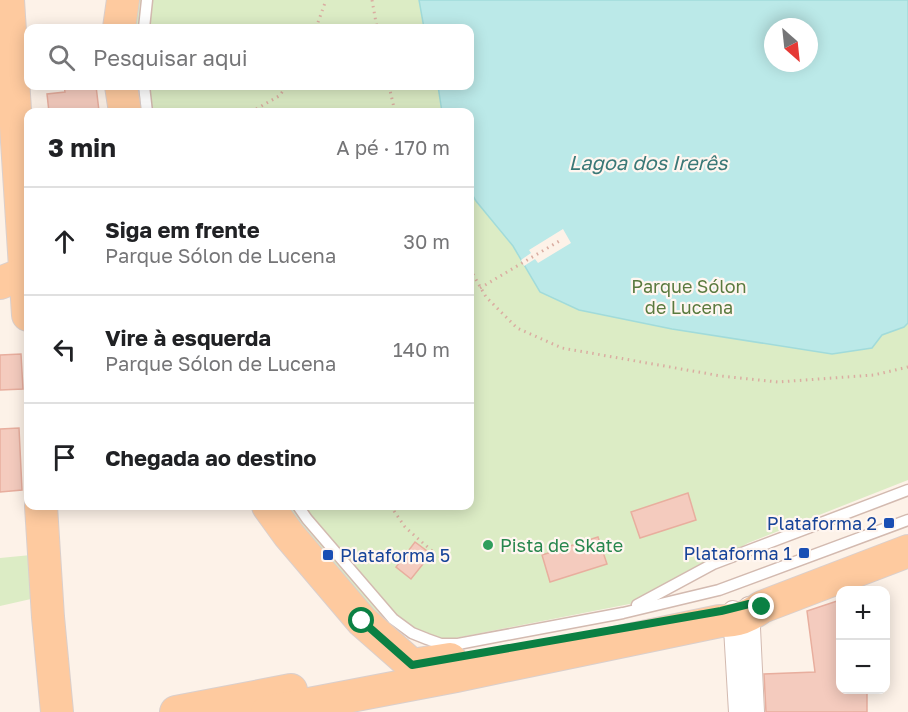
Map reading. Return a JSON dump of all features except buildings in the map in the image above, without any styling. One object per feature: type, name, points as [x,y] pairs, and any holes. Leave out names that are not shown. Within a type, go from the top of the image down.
[{"type":"main road","points":[[8,0],[13,54],[18,276],[24,299]]},
{"type":"main road","points":[[120,24],[123,0]]},
{"type":"main road","points":[[122,90],[124,108]]},
{"type":"main road","points":[[41,510],[57,712]]},
{"type":"main road","points":[[271,510],[289,535],[362,621],[415,674]]},
{"type":"main road","points":[[176,712],[455,667],[746,611],[908,551]]},
{"type":"main road","points":[[267,712],[415,674]]},
{"type":"street","points":[[739,712],[746,611]]},
{"type":"street","points":[[746,611],[754,712]]},
{"type":"lane","points":[[144,24],[147,0]]},
{"type":"lane","points":[[144,90],[147,108]]},
{"type":"lane","points":[[623,612],[713,564],[908,490]]},
{"type":"lane","points":[[301,510],[393,619],[412,633],[441,644],[458,644],[623,612],[719,590],[908,520]]},
{"type":"path","points":[[317,24],[326,0]]},
{"type":"path","points":[[372,0],[376,24]]},
{"type":"path","points":[[257,108],[279,96],[284,90]]},
{"type":"path","points":[[390,90],[394,108]]},
{"type":"path","points":[[480,288],[561,240]]},
{"type":"path","points":[[474,277],[480,288],[517,328],[562,348],[721,376],[778,382],[874,375],[908,367]]},
{"type":"path","points":[[394,511],[405,527],[432,550]]},
{"type":"green space","name":"Parque Sólon de Lucena","points":[[129,0],[908,0],[908,480],[748,543],[650,600],[430,643],[385,623],[291,523],[282,510],[474,510],[474,108],[134,108],[132,90],[474,90],[474,24],[126,24]]},
{"type":"green space","points":[[31,555],[31,599],[0,606],[0,558]]},
{"type":"water","name":"Lagoa dos Irerês","points":[[419,0],[908,0],[908,323],[904,327],[882,335],[872,348],[832,354],[672,329],[579,310],[540,292],[513,246],[474,198],[474,108],[441,108],[439,90],[474,90],[474,24],[423,24]]},
{"type":"pier","points":[[563,229],[571,243],[538,263],[535,259],[524,266],[521,260],[531,253],[529,250]]},
{"type":"place","name":"Plataforma 2","points":[[889,523]]},
{"type":"place","name":"Pista de Skate","points":[[488,545]]},
{"type":"place","name":"Plataforma 1","points":[[804,553]]},
{"type":"place","name":"Plataforma 5","points":[[328,555]]},
{"type":"route","points":[[362,621],[412,665],[721,611],[749,604],[762,607]]}]
